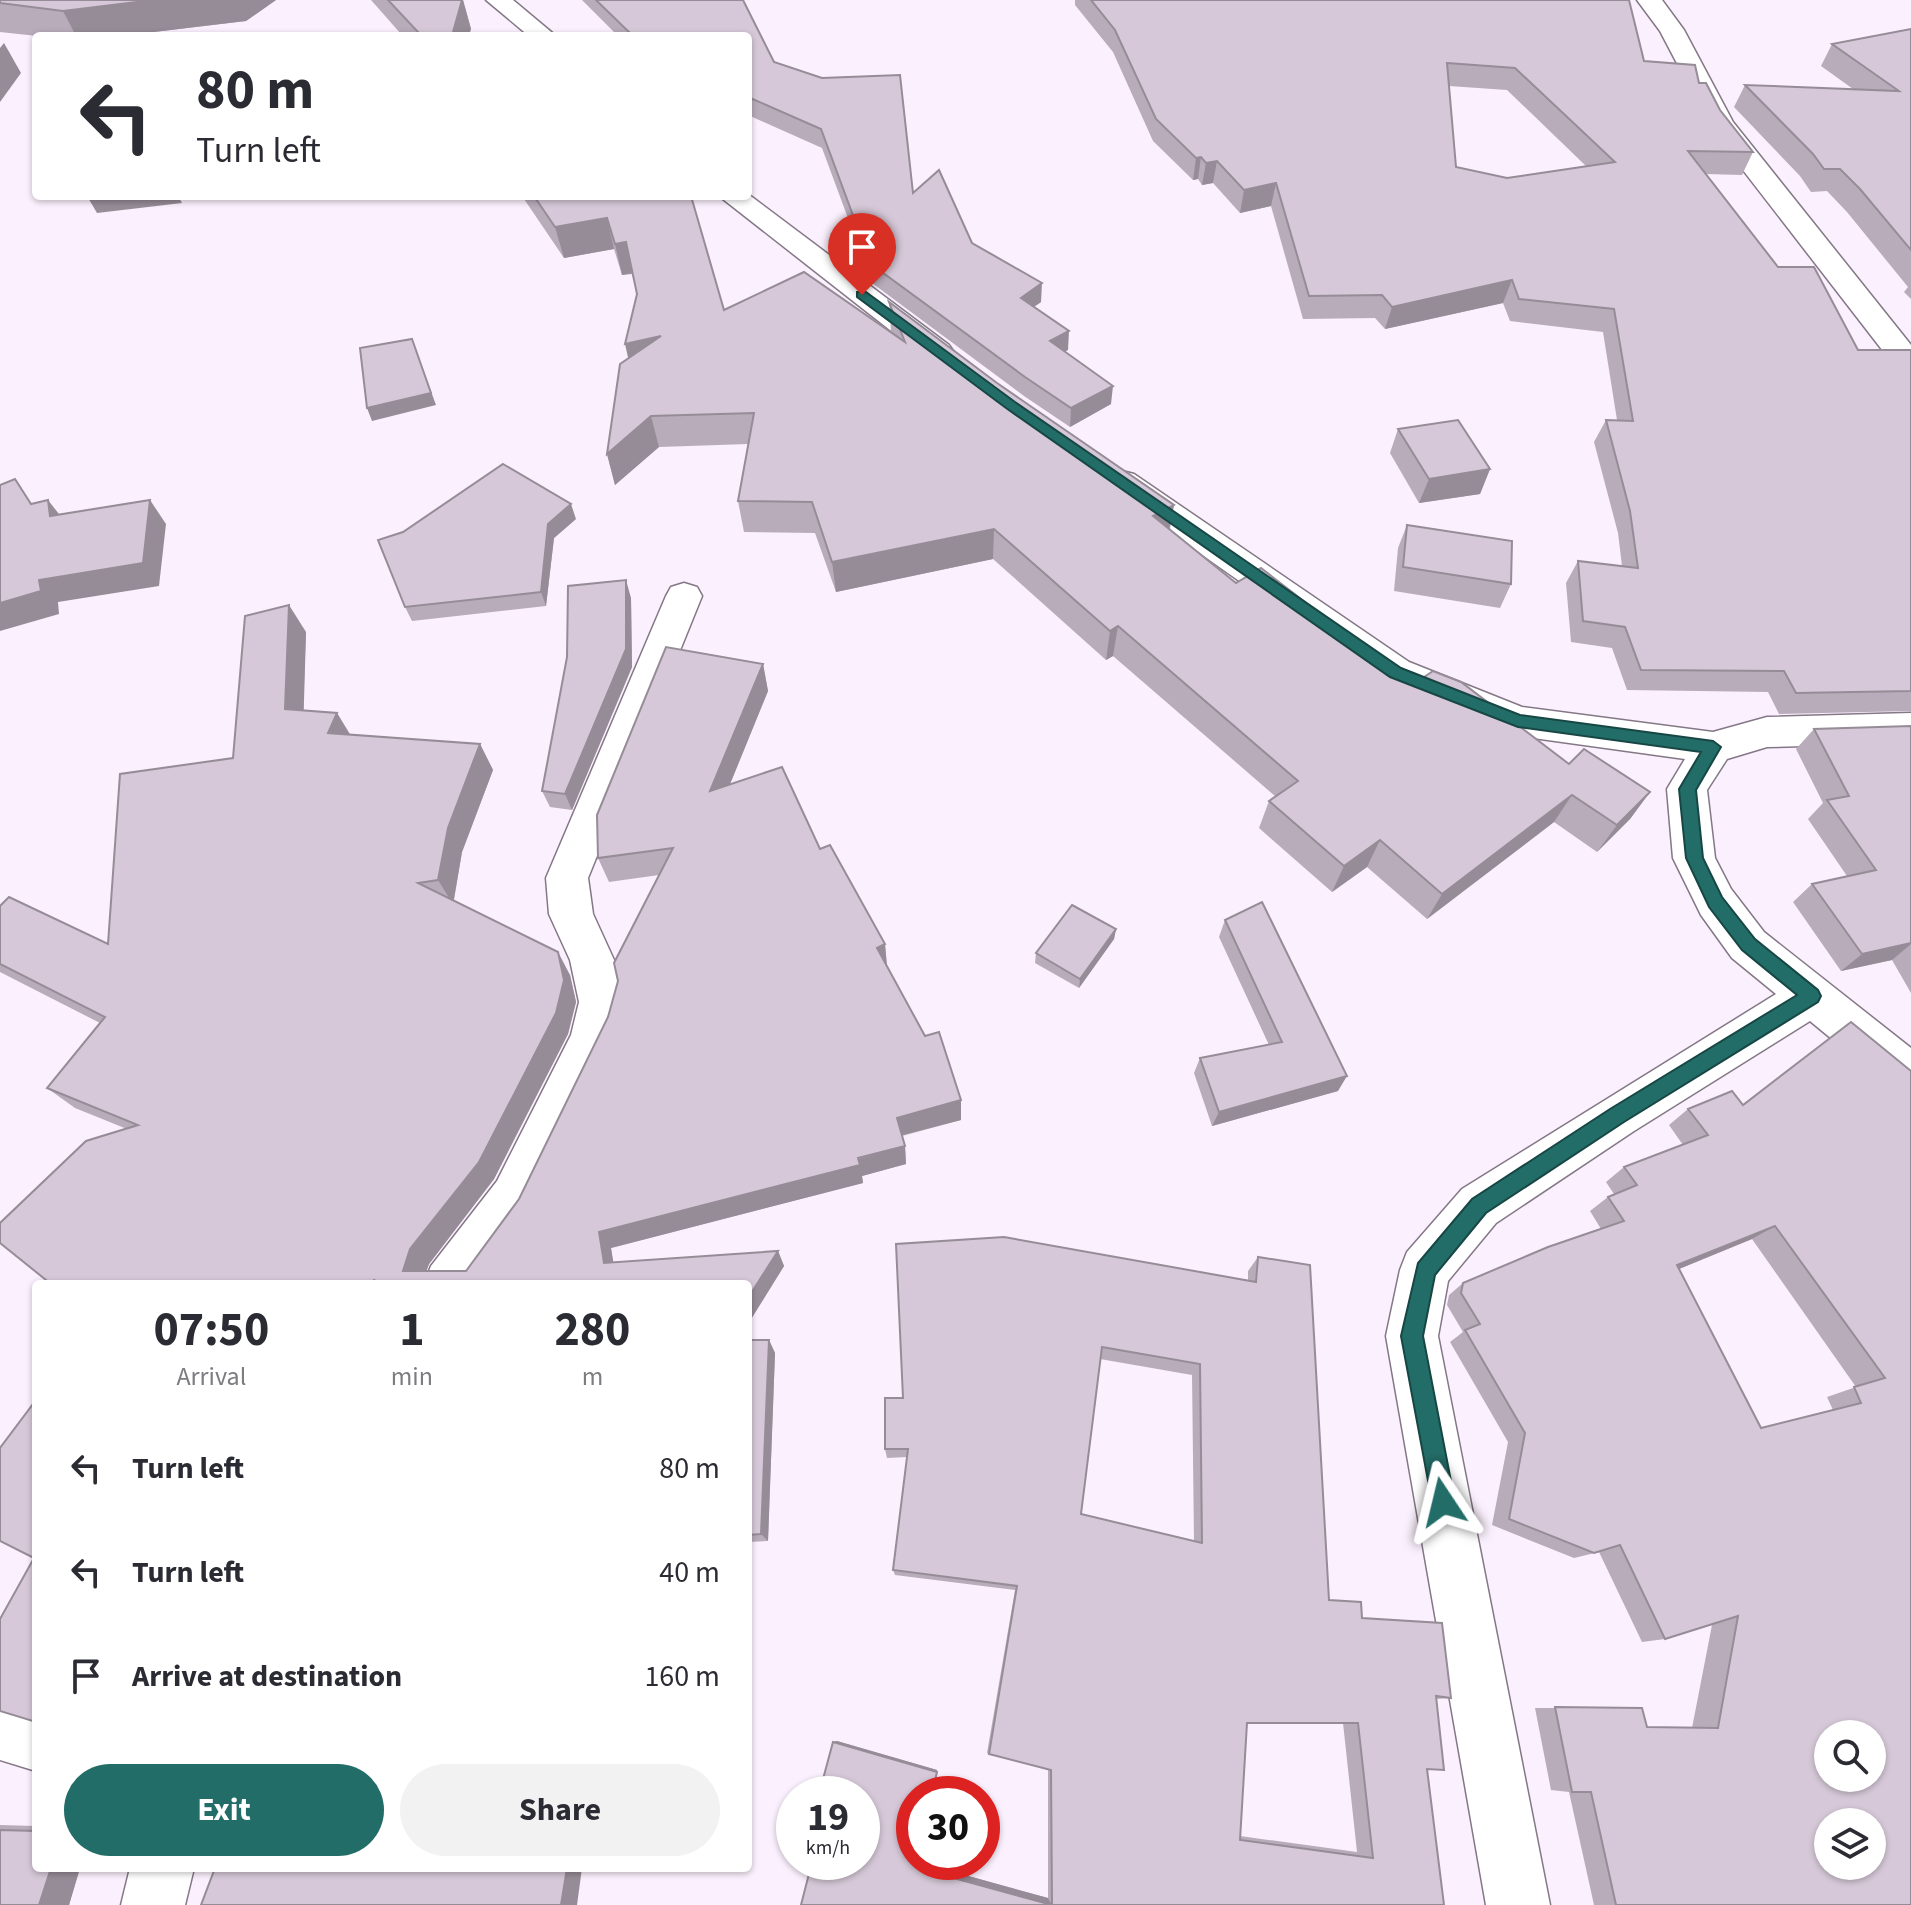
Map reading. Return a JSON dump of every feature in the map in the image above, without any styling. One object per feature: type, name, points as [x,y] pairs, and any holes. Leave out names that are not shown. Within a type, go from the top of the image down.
[{"type":"street","points":[[498,0],[539,32]]},
{"type":"street","points":[[1649,0],[1672,30],[1721,124],[1911,366]]},
{"type":"street","points":[[738,200],[961,368]]},
{"type":"street","points":[[1102,468],[1396,672],[1518,721],[1713,747],[1767,732],[1911,728]]},
{"type":"street","points":[[452,1280],[514,1198],[593,1037],[602,1002],[592,960],[571,914],[567,878],[684,596]]},
{"type":"street","points":[[1713,747],[1687,789],[1694,858],[1716,902],[1748,945],[1911,1076]]},
{"type":"street","points":[[1518,1905],[1412,1336],[1425,1270],[1479,1206],[1617,1116],[1812,996]]},
{"type":"street","points":[[0,1730],[32,1740]]},
{"type":"street","points":[[153,1905],[161,1872]]},
{"type":"building","points":[[0,0],[153,0],[63,11],[0,3]]},
{"type":"building","points":[[388,0],[462,0],[453,32],[418,32]]},
{"type":"building","points":[[596,0],[743,0],[774,62],[822,78],[900,75],[913,193],[939,170],[972,243],[1042,283],[1021,298],[1069,331],[1050,341],[1113,386],[1071,408],[871,264],[821,129],[752,99],[752,32],[629,32]]},
{"type":"building","points":[[1091,0],[1629,0],[1644,61],[1695,65],[1699,83],[1706,83],[1720,110],[1753,152],[1688,151],[1778,267],[1814,267],[1858,350],[1911,350],[1911,691],[1796,693],[1784,671],[1641,670],[1625,627],[1583,621],[1578,561],[1638,568],[1630,511],[1606,420],[1633,421],[1614,309],[1519,299],[1512,280],[1392,307],[1382,295],[1309,296],[1276,183],[1244,190],[1217,161],[1206,163],[1201,157],[1196,158],[1156,119],[1115,30]],"holes":[[[1447,63],[1515,68],[1615,162],[1507,178],[1456,167]]]},
{"type":"building","points":[[1911,29],[1911,250],[1840,169],[1824,169],[1745,85],[1899,91],[1832,44]]},
{"type":"building","points":[[537,200],[692,200],[724,310],[804,272],[905,342],[889,302],[997,383],[1174,505],[1153,516],[1236,583],[1261,568],[1412,685],[1433,671],[1461,682],[1569,764],[1584,749],[1650,792],[1617,825],[1572,795],[1442,894],[1380,840],[1344,866],[1269,801],[1298,781],[1118,626],[1110,631],[994,529],[832,562],[812,502],[738,501],[754,413],[651,416],[607,454],[620,364],[661,336],[625,344],[637,294],[626,242],[615,244],[607,218],[555,227]]},
{"type":"building","points":[[412,339],[431,393],[367,408],[360,348]]},
{"type":"building","points":[[1458,420],[1490,469],[1429,479],[1398,429]]},
{"type":"building","points":[[503,464],[571,504],[548,524],[541,592],[405,607],[378,540],[403,532]]},
{"type":"building","points":[[15,479],[31,504],[48,500],[50,516],[150,500],[143,563],[39,580],[41,591],[0,603],[0,485]]},
{"type":"building","points":[[1407,525],[1512,541],[1511,584],[1403,567]]},
{"type":"building","points":[[626,580],[626,649],[565,794],[542,791],[567,657],[568,586]]},
{"type":"building","points":[[289,605],[285,709],[337,713],[328,733],[480,744],[448,828],[438,880],[418,883],[558,952],[564,980],[556,1013],[479,1162],[410,1249],[403,1271],[466,1271],[519,1199],[608,1017],[618,981],[614,963],[673,848],[598,858],[597,815],[666,647],[763,664],[710,791],[782,767],[820,849],[830,845],[885,944],[877,948],[925,1036],[939,1032],[961,1100],[897,1118],[905,1146],[858,1158],[860,1165],[599,1232],[604,1263],[778,1251],[752,1292],[752,1280],[46,1280],[0,1243],[0,1223],[86,1141],[138,1125],[47,1088],[105,1017],[0,964],[0,906],[9,897],[108,944],[120,774],[233,758],[245,616]]},
{"type":"building","points":[[1911,726],[1911,943],[1862,954],[1812,884],[1876,870],[1827,800],[1849,796],[1814,729]]},
{"type":"building","points":[[1262,902],[1347,1076],[1219,1112],[1200,1058],[1282,1042],[1225,920]]},
{"type":"building","points":[[1072,905],[1116,929],[1080,979],[1036,953]]},
{"type":"building","points":[[1851,1022],[1911,1071],[1911,1905],[1616,1905],[1591,1792],[1572,1792],[1555,1707],[1642,1708],[1647,1727],[1718,1728],[1738,1616],[1665,1639],[1620,1545],[1594,1553],[1509,1519],[1525,1433],[1465,1330],[1480,1324],[1461,1293],[1463,1283],[1548,1247],[1624,1221],[1608,1197],[1637,1185],[1624,1167],[1708,1135],[1688,1109],[1732,1091],[1743,1105]],"holes":[[[1775,1226],[1885,1378],[1854,1387],[1861,1403],[1761,1428],[1677,1265]]]},
{"type":"building","points":[[1004,1237],[1256,1282],[1258,1257],[1310,1265],[1329,1600],[1361,1602],[1362,1618],[1442,1623],[1451,1698],[1436,1696],[1444,1770],[1427,1769],[1444,1905],[1052,1905],[1051,1770],[989,1754],[1017,1586],[893,1570],[908,1449],[885,1449],[885,1398],[903,1398],[896,1244]],"holes":[[[1102,1347],[1200,1364],[1202,1543],[1081,1514]],[[1247,1723],[1358,1723],[1373,1858],[1240,1840]]]},
{"type":"building","points":[[752,1340],[769,1340],[761,1534],[752,1535]]},
{"type":"building","points":[[32,1405],[32,1557],[0,1541],[0,1448]]},
{"type":"building","points":[[32,1562],[32,1721],[0,1711],[0,1619]]},
{"type":"building","points":[[833,1742],[937,1772],[936,1776],[896,1776],[896,1880],[961,1880],[1052,1905],[801,1905],[807,1880],[880,1880],[880,1776],[824,1776]]},
{"type":"building","points":[[0,1830],[32,1831],[32,1872],[50,1872],[39,1905],[0,1905]]},
{"type":"building","points":[[213,1872],[566,1872],[561,1905],[201,1905]]},
{"type":"route","points":[[862,295],[1010,405],[1396,672],[1518,721],[1713,747],[1687,789],[1694,858],[1716,902],[1748,945],[1812,996],[1617,1116],[1479,1206],[1425,1270],[1412,1336],[1443,1502]]}]
